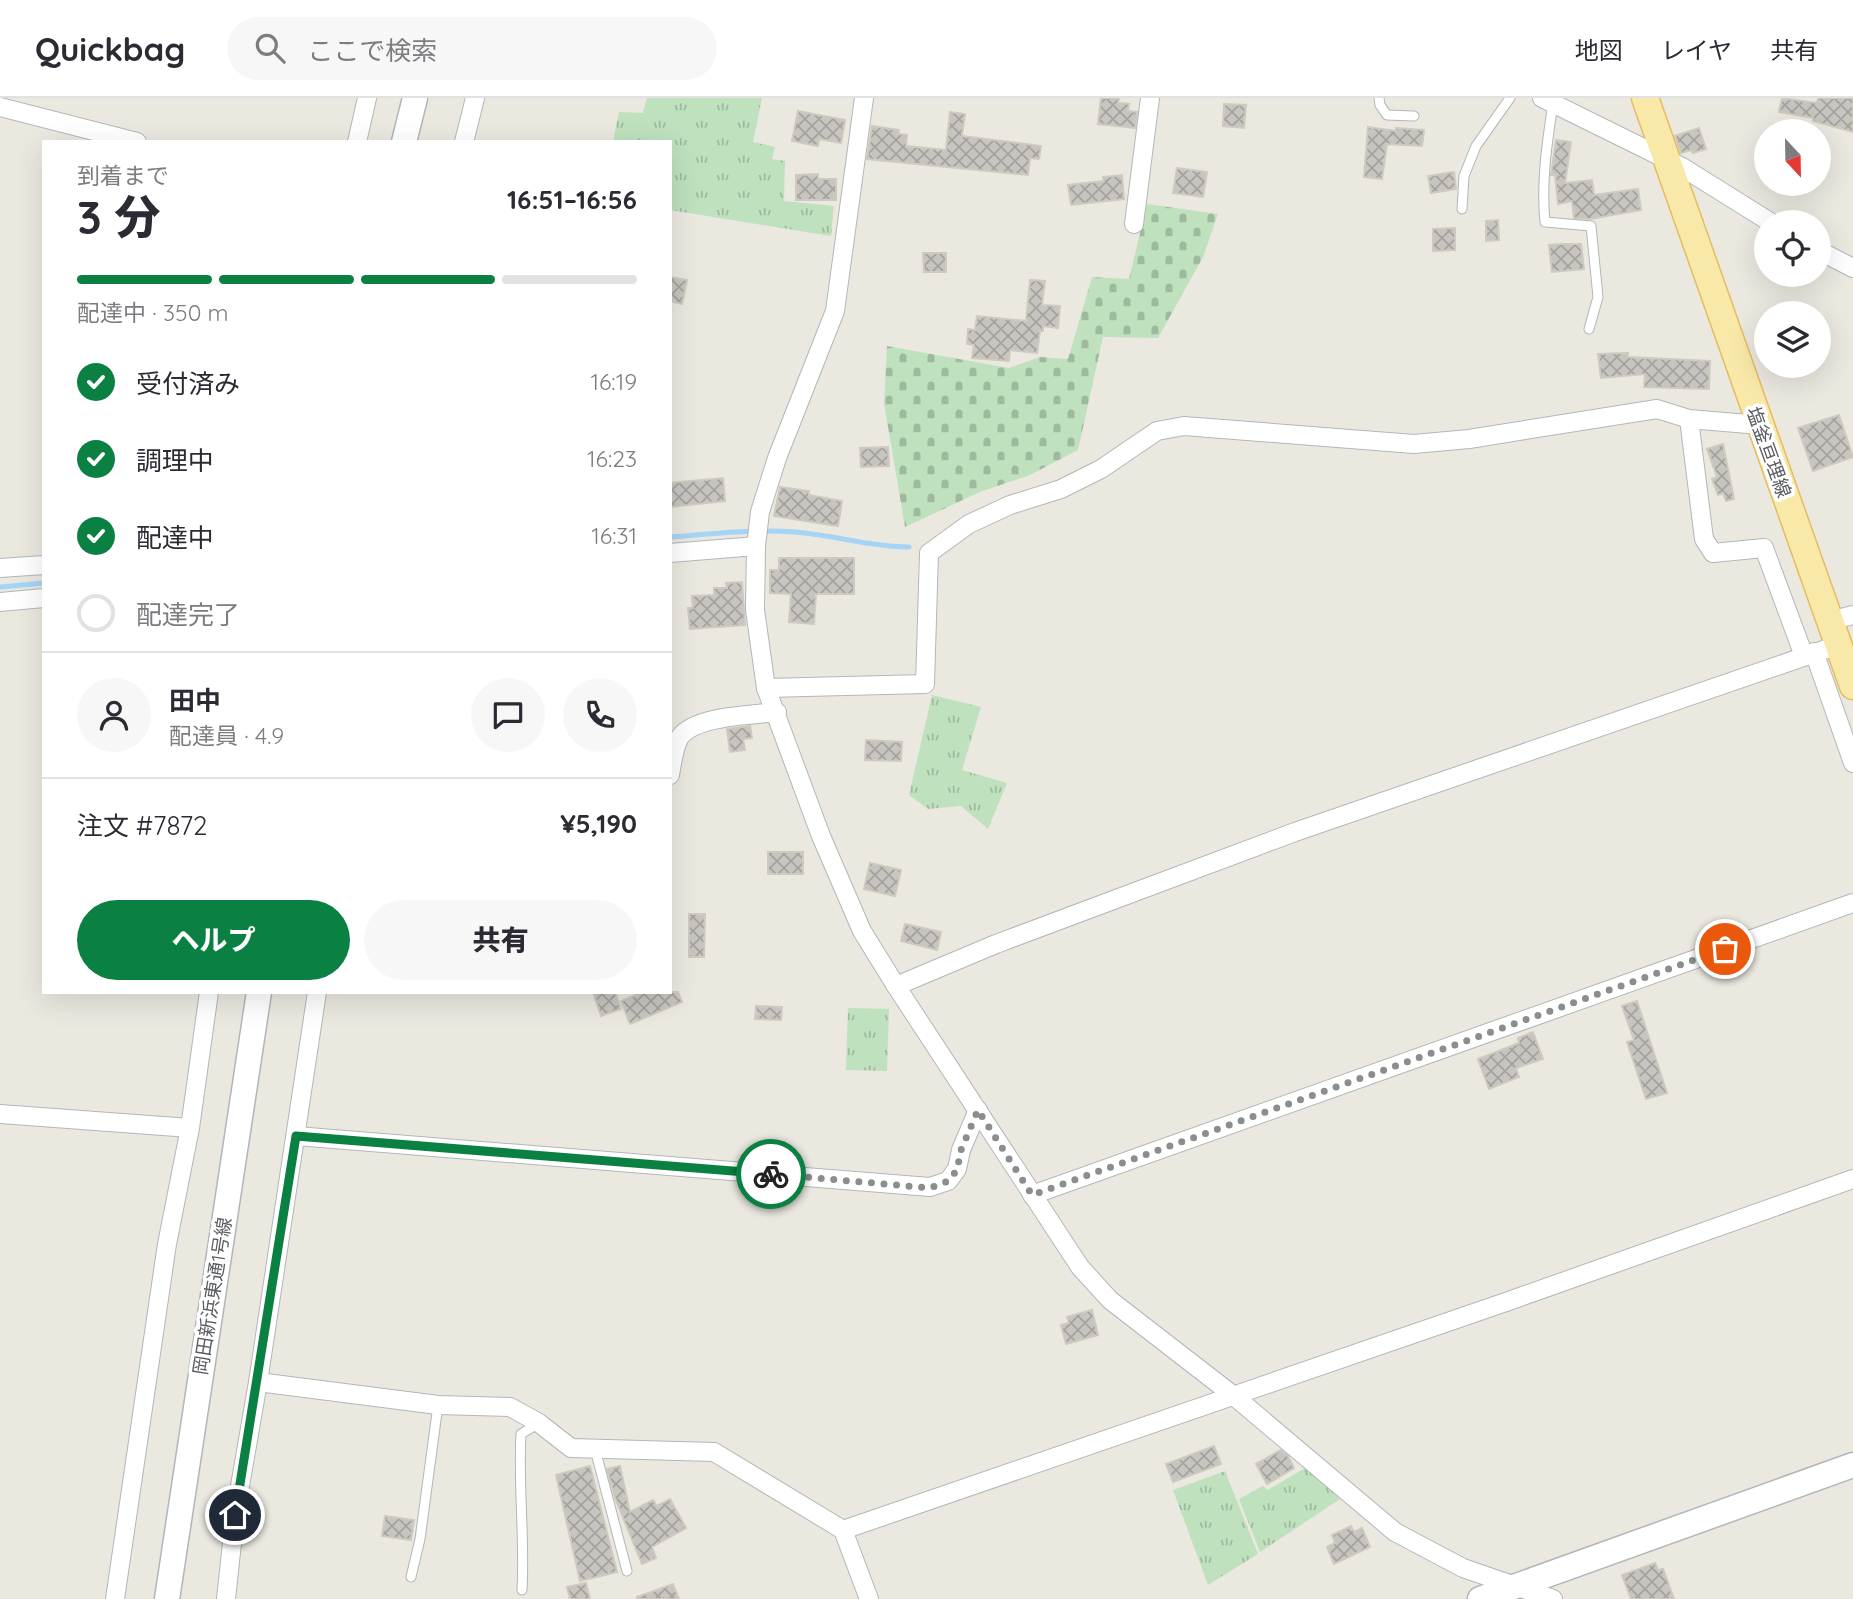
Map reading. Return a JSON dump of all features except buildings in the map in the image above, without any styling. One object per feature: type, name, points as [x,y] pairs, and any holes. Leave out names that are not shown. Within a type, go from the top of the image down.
[{"type":"main road","name":"塩釜亘理線","points":[[1645,98],[1760,425],[1828,638],[1853,686]]},
{"type":"street","points":[[357,140],[367,98]]},
{"type":"street","points":[[404,140],[415,98]]},
{"type":"street","points":[[464,140],[475,98]]},
{"type":"street","points":[[864,98],[835,311],[777,457],[759,519],[755,610],[766,688],[821,836],[862,931],[1080,1268],[1110,1300],[1234,1396],[1395,1532],[1463,1568],[1553,1599]]},
{"type":"street","points":[[1134,223],[1150,98]]},
{"type":"street","points":[[1548,101],[1666,159],[1754,212]]},
{"type":"street","points":[[0,107],[129,140]]},
{"type":"street","points":[[1831,257],[1853,268]]},
{"type":"street","points":[[766,688],[925,684],[929,553],[969,524],[1010,505],[1061,489],[1101,469],[1157,430],[1184,426],[1414,443],[1469,439],[1657,409],[1689,419],[1760,425]]},
{"type":"street","points":[[1689,419],[1704,539],[1713,553],[1764,548],[1774,569],[1828,638],[1853,763]]},
{"type":"street","points":[[672,553],[756,543]]},
{"type":"street","points":[[0,568],[42,565]]},
{"type":"street","points":[[0,602],[42,598]]},
{"type":"street","points":[[896,986],[996,944],[1294,832],[1828,638]]},
{"type":"street","points":[[672,767],[679,738],[691,727],[716,720],[776,712]]},
{"type":"street","points":[[1032,1195],[1853,903]]},
{"type":"street","points":[[115,1599],[167,1244],[190,1128],[209,994]]},
{"type":"street","name":"岡田新浜東通1号線","points":[[167,1599],[259,994]]},
{"type":"street","points":[[226,1599],[235,1515],[258,1382],[317,994]]},
{"type":"street","points":[[296,1136],[930,1188],[948,1181],[957,1170],[961,1150],[978,1110]]},
{"type":"street","points":[[0,1114],[190,1128]]},
{"type":"street","points":[[843,1530],[1853,1179]]},
{"type":"street","points":[[258,1382],[438,1405],[510,1407],[539,1423],[571,1448],[714,1452],[843,1530],[869,1599]]},
{"type":"street","points":[[1480,1599],[1853,1465]]},
{"type":"lane","points":[[1380,98],[1380,105],[1387,115],[1414,117]]},
{"type":"lane","points":[[1462,209],[1464,176],[1476,146],[1510,98]]},
{"type":"lane","points":[[1548,101],[1542,199],[1545,222],[1591,226],[1598,297],[1589,329]]},
{"type":"lane","points":[[411,1577],[420,1539],[438,1405]]},
{"type":"lane","points":[[522,1590],[522,1434],[539,1423]]},
{"type":"lane","points":[[595,1449],[627,1571]]},
{"type":"green space","points":[[647,98],[762,98],[753,142],[775,147],[772,159],[785,161],[784,201],[834,206],[831,236],[672,210],[672,140],[613,140],[619,112],[643,113]]},
{"type":"green space","points":[[1147,204],[1218,214],[1203,257],[1158,338],[1103,337],[1078,450],[1030,475],[980,492],[905,527],[884,403],[887,346],[1009,368],[1040,357],[1068,359],[1092,277],[1129,279]]},
{"type":"green space","points":[[932,695],[981,707],[962,770],[1007,783],[988,829],[961,806],[928,809],[909,795]]},
{"type":"green space","points":[[848,1008],[889,1009],[887,1071],[846,1070]]},
{"type":"green space","points":[[1305,1468],[1340,1499],[1260,1552],[1239,1499],[1263,1486],[1268,1490]]},
{"type":"green space","points":[[1225,1471],[1258,1554],[1208,1585],[1173,1490]]},
{"type":"waterway","points":[[672,537],[780,531],[909,547]]},
{"type":"waterway","points":[[0,587],[42,583]]},
{"type":"way so far","points":[[771,1174],[930,1188],[948,1181],[957,1170],[961,1150],[978,1110],[1032,1195],[1725,949]]},
{"type":"route","points":[[235,1515],[296,1136],[771,1174]]}]
